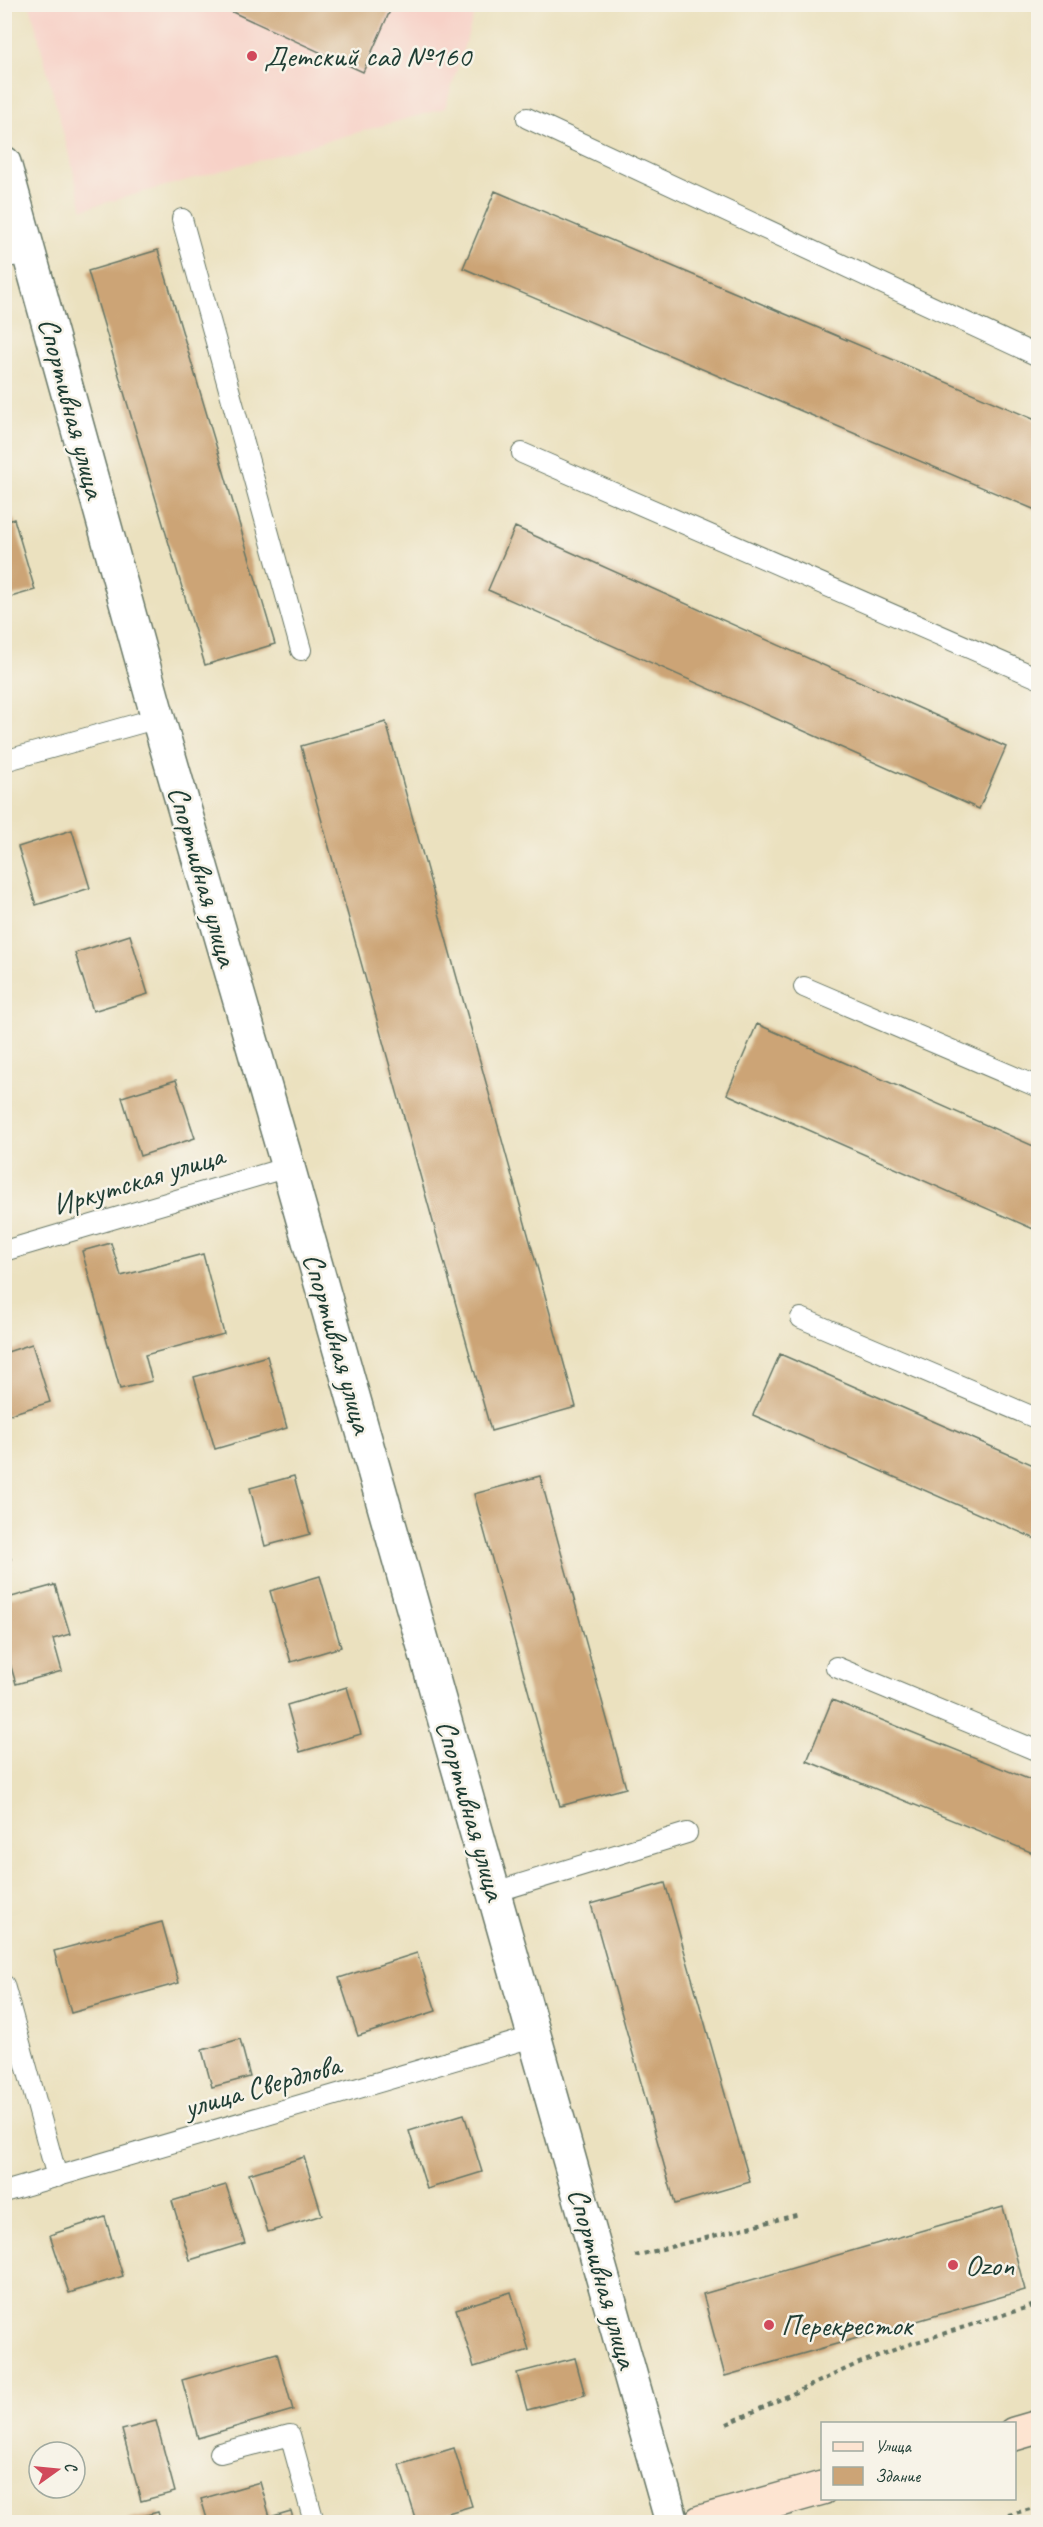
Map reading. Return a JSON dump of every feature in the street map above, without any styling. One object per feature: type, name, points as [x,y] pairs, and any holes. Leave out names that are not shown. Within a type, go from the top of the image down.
[{"type":"street","name":"Спортивная улица","points":[[4,163],[17,255],[158,718],[288,1167],[536,2036],[672,2523]]},
{"type":"street","points":[[1016,2433],[1038,2427]]},
{"type":"street","points":[[701,2523],[821,2488]]},
{"type":"lane","points":[[527,118],[1038,356]]},
{"type":"lane","points":[[182,219],[301,650]]},
{"type":"lane","points":[[522,453],[1038,678]]},
{"type":"lane","points":[[4,760],[158,718]]},
{"type":"lane","points":[[804,987],[1038,1087]]},
{"type":"lane","name":"Иркутская улица","points":[[4,1251],[288,1167]]},
{"type":"lane","points":[[801,1318],[1038,1419]]},
{"type":"lane","points":[[836,1667],[1038,1751]]},
{"type":"lane","points":[[495,1892],[687,1833]]},
{"type":"lane","points":[[4,1985],[57,2177]]},
{"type":"lane","name":"улица Свердлова","points":[[4,2192],[536,2036]]},
{"type":"lane","points":[[220,2453],[290,2435],[314,2523]]},
{"type":"path","points":[[600,2265],[800,2214]]},
{"type":"path","points":[[727,2424],[859,2363],[907,2344],[1038,2304]]},
{"type":"path","points":[[982,2523],[1038,2507]]},
{"type":"shaded area","name":"Детский сад №160","points":[[30,5],[477,5],[445,108],[83,209]]},
{"type":"building","points":[[215,4],[393,4],[363,72]]},
{"type":"building","points":[[495,191],[1038,421],[1038,511],[463,268]]},
{"type":"building","points":[[158,250],[275,644],[205,665],[88,271]]},
{"type":"building","points":[[14,519],[35,590],[4,599],[4,522]]},
{"type":"building","points":[[515,527],[1006,747],[979,809],[488,590]]},
{"type":"building","points":[[386,722],[576,1407],[491,1431],[301,746]]},
{"type":"building","points":[[72,830],[90,888],[36,905],[18,847]]},
{"type":"building","points":[[130,935],[148,994],[93,1011],[75,953]]},
{"type":"building","points":[[757,1024],[1038,1148],[1038,1231],[727,1094]]},
{"type":"building","points":[[176,1080],[195,1138],[140,1156],[122,1097]]},
{"type":"building","points":[[111,1243],[121,1276],[203,1254],[224,1334],[145,1355],[152,1381],[120,1389],[82,1251]]},
{"type":"building","points":[[32,1344],[50,1402],[4,1416],[4,1353]]},
{"type":"building","points":[[780,1354],[1038,1467],[1038,1540],[753,1415]]},
{"type":"building","points":[[267,1356],[287,1428],[215,1449],[194,1377]]},
{"type":"building","points":[[294,1476],[310,1534],[265,1546],[250,1488]]},
{"type":"building","points":[[540,1476],[626,1788],[560,1806],[474,1494]]},
{"type":"building","points":[[4,1539],[11,1559],[4,1561]]},
{"type":"building","points":[[320,1576],[341,1647],[291,1662],[270,1591]]},
{"type":"building","points":[[55,1585],[70,1634],[53,1639],[62,1671],[16,1684],[7,1653],[4,1654],[4,1599]]},
{"type":"building","points":[[347,1687],[361,1734],[300,1752],[287,1705]]},
{"type":"building","points":[[832,1700],[1038,1783],[1038,1855],[807,1761]]},
{"type":"building","points":[[665,1883],[750,2182],[675,2204],[591,1904]]},
{"type":"building","points":[[162,1922],[179,1983],[71,2013],[54,1951]]},
{"type":"building","points":[[417,1953],[436,2011],[358,2036],[339,1978]]},
{"type":"building","points":[[240,2039],[250,2077],[212,2087],[202,2050]]},
{"type":"building","points":[[464,2114],[482,2172],[427,2189],[409,2131]]},
{"type":"building","points":[[304,2157],[322,2215],[268,2232],[249,2174]]},
{"type":"building","points":[[226,2185],[245,2243],[190,2260],[172,2201]]},
{"type":"building","points":[[1003,2207],[1025,2290],[725,2376],[703,2294]]},
{"type":"building","points":[[105,2217],[123,2276],[69,2293],[50,2235]]},
{"type":"building","points":[[511,2292],[529,2350],[474,2367],[456,2309]]},
{"type":"building","points":[[277,2353],[293,2410],[198,2438],[182,2380]]},
{"type":"building","points":[[575,2358],[585,2395],[527,2410],[517,2373]]},
{"type":"building","points":[[156,2421],[175,2492],[141,2501],[122,2430]]},
{"type":"building","points":[[454,2448],[472,2506],[417,2522],[399,2465]]},
{"type":"building","points":[[260,2482],[270,2517],[291,2511],[294,2522],[208,2522],[201,2499]]},
{"type":"building","points":[[158,2512],[161,2522],[120,2522]]},
{"type":"place","name":"Детский сад №160","points":[[252,56]]},
{"type":"place","name":"Ozon","points":[[953,2265]]},
{"type":"place","name":"Перекресток","points":[[769,2325]]}]
